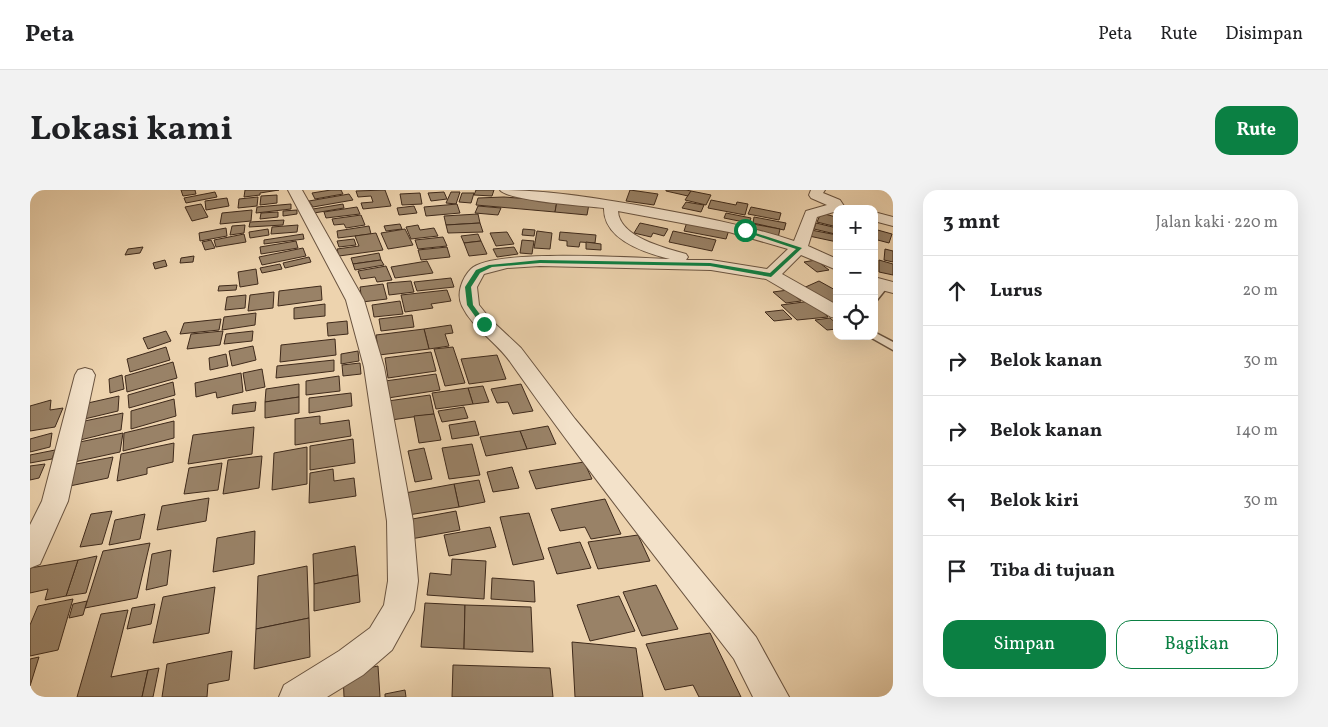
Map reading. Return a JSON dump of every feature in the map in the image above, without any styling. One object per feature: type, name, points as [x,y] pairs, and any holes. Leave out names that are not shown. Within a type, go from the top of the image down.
[{"type":"street","points":[[295,190],[355,300],[374,367],[400,521],[403,581],[399,610],[381,639],[351,663],[296,697]]},
{"type":"street","points":[[506,190],[517,194],[611,205],[745,230],[799,248],[833,263]]},
{"type":"street","points":[[818,190],[816,195],[838,205]]},
{"type":"street","points":[[611,205],[610,212],[614,225],[624,235],[670,254],[710,265],[771,275],[833,311]]},
{"type":"street","points":[[771,275],[799,248],[811,214],[833,209]]},
{"type":"street","points":[[878,217],[893,222]]},
{"type":"street","points":[[710,265],[540,261],[507,263],[478,271],[468,287],[470,305],[484,324],[514,352],[572,433],[745,648],[772,697]]},
{"type":"street","points":[[30,555],[55,501],[85,375]]},
{"type":"lane","points":[[878,338],[893,347]]},
{"type":"building","points":[[181,190],[195,190],[196,194],[183,196]]},
{"type":"building","points":[[245,190],[279,190],[244,197]]},
{"type":"building","points":[[341,190],[343,194],[315,199],[312,193]]},
{"type":"building","points":[[385,190],[391,206],[363,209],[361,203],[373,202],[371,196],[358,197],[356,191]]},
{"type":"building","points":[[476,190],[494,190],[492,196],[474,195]]},
{"type":"building","points":[[630,190],[658,194],[654,205],[626,201]]},
{"type":"building","points":[[666,190],[686,190],[691,191],[688,196]]},
{"type":"building","points":[[691,191],[711,195],[706,205],[685,200]]},
{"type":"building","points":[[215,192],[217,197],[186,203],[184,198]]},
{"type":"building","points":[[444,192],[447,199],[431,201],[428,193]]},
{"type":"building","points":[[451,192],[460,192],[456,204],[446,203]]},
{"type":"building","points":[[420,193],[422,204],[402,205],[400,194]]},
{"type":"building","points":[[462,193],[474,193],[471,203],[459,202]]},
{"type":"building","points":[[349,194],[353,200],[313,207],[309,201]]},
{"type":"building","points":[[277,195],[277,203],[260,205],[261,196]]},
{"type":"building","points":[[258,197],[257,206],[238,208],[239,199]]},
{"type":"building","points":[[504,197],[557,201],[555,212],[476,205],[478,198]]},
{"type":"building","points":[[227,198],[229,206],[206,210],[205,201]]},
{"type":"building","points":[[711,200],[736,205],[737,202],[748,204],[745,215],[708,208]]},
{"type":"building","points":[[557,201],[589,204],[587,215],[555,212]]},
{"type":"building","points":[[686,202],[704,205],[701,212],[682,208]]},
{"type":"building","points":[[201,204],[208,217],[192,221],[185,207]]},
{"type":"building","points":[[291,204],[291,209],[256,213],[257,207]]},
{"type":"building","points":[[343,204],[344,208],[314,213],[313,209]]},
{"type":"building","points":[[457,204],[460,213],[426,216],[424,207]]},
{"type":"building","points":[[414,206],[417,213],[399,215],[397,208]]},
{"type":"building","points":[[478,206],[501,208],[498,215],[475,213]]},
{"type":"building","points":[[357,207],[360,214],[326,218],[324,212]]},
{"type":"building","points":[[751,207],[781,213],[779,220],[748,214]]},
{"type":"building","points":[[252,210],[251,221],[220,224],[222,213]]},
{"type":"building","points":[[297,210],[297,214],[283,216],[283,211]]},
{"type":"building","points":[[278,212],[278,217],[260,219],[261,213]]},
{"type":"building","points":[[726,213],[751,218],[749,223],[724,218]]},
{"type":"building","points":[[821,213],[833,216],[833,226],[817,222]]},
{"type":"building","points":[[478,214],[480,223],[446,225],[444,216]]},
{"type":"building","points":[[361,215],[365,225],[346,228],[344,224],[334,225],[332,219]]},
{"type":"building","points":[[754,217],[786,223],[784,230],[753,223]]},
{"type":"building","points":[[284,220],[283,225],[249,227],[250,222]]},
{"type":"building","points":[[687,222],[729,230],[726,239],[684,231]]},
{"type":"building","points":[[480,223],[483,232],[448,233],[446,225]]},
{"type":"building","points":[[640,223],[668,229],[664,236],[653,233],[651,237],[634,233]]},
{"type":"building","points":[[816,223],[833,227],[833,234],[814,229]]},
{"type":"building","points":[[400,224],[402,229],[386,231],[384,226]]},
{"type":"building","points":[[753,224],[780,229],[778,238],[750,232]]},
{"type":"building","points":[[245,225],[244,233],[230,235],[232,226]]},
{"type":"building","points":[[298,225],[297,232],[271,234],[272,227]]},
{"type":"building","points":[[418,225],[420,230],[434,228],[438,236],[411,239],[406,227]]},
{"type":"building","points":[[369,226],[371,234],[338,238],[337,231]]},
{"type":"building","points":[[226,228],[227,236],[200,241],[199,233]]},
{"type":"building","points":[[268,229],[269,235],[250,238],[249,232]]},
{"type":"building","points":[[405,229],[413,245],[388,249],[381,233]]},
{"type":"building","points":[[523,229],[535,230],[534,236],[522,235]]},
{"type":"building","points":[[811,230],[833,234],[833,241],[809,236]]},
{"type":"building","points":[[878,230],[892,234],[889,243],[878,240]]},
{"type":"building","points":[[537,231],[552,233],[550,249],[534,248]]},
{"type":"building","points":[[673,231],[716,240],[712,251],[669,242]]},
{"type":"building","points":[[507,232],[514,244],[496,246],[490,233]]},
{"type":"building","points":[[560,232],[596,235],[595,243],[580,242],[579,247],[567,246],[567,241],[559,240]]},
{"type":"building","points":[[376,233],[383,250],[339,256],[337,249],[359,246],[355,236]]},
{"type":"building","points":[[244,234],[246,242],[216,247],[214,240]]},
{"type":"building","points":[[303,234],[304,239],[264,244],[264,240]]},
{"type":"building","points":[[478,234],[481,241],[464,243],[461,236]]},
{"type":"building","points":[[443,237],[447,246],[418,249],[415,240]]},
{"type":"building","points":[[354,239],[356,245],[339,247],[337,241]]},
{"type":"building","points":[[211,240],[215,248],[205,250],[202,242]]},
{"type":"building","points":[[522,240],[534,241],[532,254],[520,253]]},
{"type":"building","points":[[296,241],[298,248],[261,254],[260,247]]},
{"type":"building","points":[[481,241],[487,254],[469,256],[464,243]]},
{"type":"building","points":[[586,242],[601,244],[601,250],[586,249]]},
{"type":"building","points":[[143,247],[140,253],[125,255],[128,249]]},
{"type":"building","points":[[447,247],[450,257],[421,260],[418,250]]},
{"type":"building","points":[[514,247],[518,254],[497,257],[493,249]]},
{"type":"building","points":[[303,248],[306,256],[262,265],[259,257]]},
{"type":"building","points":[[885,249],[893,251],[893,262],[884,260]]},
{"type":"building","points":[[379,253],[381,260],[353,264],[351,258]]},
{"type":"building","points":[[194,256],[193,262],[180,263],[181,258]]},
{"type":"building","points":[[309,257],[311,262],[285,268],[283,263]]},
{"type":"building","points":[[165,260],[167,266],[155,269],[153,263]]},
{"type":"building","points":[[381,260],[384,265],[355,270],[353,264]]},
{"type":"building","points":[[816,260],[829,270],[817,272],[804,262]]},
{"type":"building","points":[[879,260],[893,264],[893,275],[879,272]]},
{"type":"building","points":[[427,261],[433,273],[395,278],[391,267]]},
{"type":"building","points":[[280,264],[282,269],[262,273],[260,268]]},
{"type":"building","points":[[386,266],[392,280],[377,282],[375,277],[361,279],[358,271]]},
{"type":"building","points":[[256,269],[258,284],[240,287],[238,272]]},
{"type":"building","points":[[451,278],[454,287],[417,291],[414,282]]},
{"type":"building","points":[[411,281],[414,292],[389,295],[387,283]]},
{"type":"building","points":[[819,281],[833,289],[833,306],[801,289]]},
{"type":"building","points":[[383,284],[387,299],[362,302],[360,287]]},
{"type":"building","points":[[237,285],[236,290],[218,291],[219,286]]},
{"type":"building","points":[[321,286],[322,300],[278,306],[279,291]]},
{"type":"building","points":[[447,290],[451,301],[431,304],[433,308],[405,312],[401,295]]},
{"type":"building","points":[[788,290],[801,301],[786,303],[773,292]]},
{"type":"building","points":[[274,292],[273,308],[248,311],[250,295]]},
{"type":"building","points":[[246,295],[245,308],[225,310],[227,297]]},
{"type":"building","points":[[400,301],[403,314],[374,317],[372,305]]},
{"type":"building","points":[[811,301],[828,317],[797,320],[781,305]]},
{"type":"building","points":[[325,304],[325,316],[294,319],[294,308]]},
{"type":"building","points":[[783,310],[792,319],[774,321],[765,312]]},
{"type":"building","points":[[256,313],[255,325],[222,330],[224,317]]},
{"type":"building","points":[[412,315],[414,327],[381,331],[379,319]]},
{"type":"building","points":[[830,318],[833,321],[833,329],[827,330],[815,320]]},
{"type":"building","points":[[221,319],[219,330],[180,334],[184,323]]},
{"type":"building","points":[[347,321],[348,334],[328,336],[327,323]]},
{"type":"building","points":[[451,325],[453,333],[445,334],[449,346],[429,349],[424,329]]},
{"type":"building","points":[[424,329],[429,349],[379,355],[376,335]]},
{"type":"building","points":[[166,331],[171,341],[148,349],[143,338]]},
{"type":"building","points":[[223,331],[220,345],[187,349],[191,334]]},
{"type":"building","points":[[253,331],[252,341],[224,344],[226,334]]},
{"type":"building","points":[[335,339],[336,355],[280,362],[281,345]]},
{"type":"building","points":[[253,346],[256,360],[232,366],[229,351]]},
{"type":"building","points":[[166,347],[170,360],[130,372],[127,359]]},
{"type":"building","points":[[453,347],[465,383],[445,386],[434,349]]},
{"type":"building","points":[[358,351],[359,361],[341,364],[341,354]]},
{"type":"building","points":[[431,352],[436,371],[388,378],[385,358]]},
{"type":"building","points":[[226,354],[228,366],[210,370],[209,358]]},
{"type":"building","points":[[497,355],[506,379],[469,384],[461,359]]},
{"type":"building","points":[[334,360],[334,371],[276,378],[277,366]]},
{"type":"building","points":[[173,362],[177,378],[127,392],[125,376]]},
{"type":"building","points":[[360,363],[361,374],[343,376],[342,365]]},
{"type":"building","points":[[262,369],[265,387],[246,391],[243,373]]},
{"type":"building","points":[[241,373],[243,392],[217,398],[216,392],[196,397],[195,383]]},
{"type":"building","points":[[436,374],[440,390],[388,398],[385,381]]},
{"type":"building","points":[[122,375],[124,389],[110,393],[109,379]]},
{"type":"building","points":[[339,376],[340,391],[306,395],[306,381]]},
{"type":"building","points":[[173,382],[175,395],[129,408],[128,395]]},
{"type":"building","points":[[299,384],[299,397],[265,402],[266,389]]},
{"type":"building","points":[[521,384],[533,411],[513,414],[508,402],[497,403],[491,389]]},
{"type":"building","points":[[483,386],[489,402],[473,404],[468,388]]},
{"type":"building","points":[[468,388],[473,404],[436,409],[432,393]]},
{"type":"building","points":[[351,393],[352,406],[309,413],[309,398]]},
{"type":"building","points":[[430,395],[434,414],[391,420],[388,401]]},
{"type":"building","points":[[119,396],[118,411],[76,421],[79,405]]},
{"type":"building","points":[[299,397],[299,413],[265,418],[265,402]]},
{"type":"building","points":[[174,399],[176,416],[131,429],[131,411]]},
{"type":"building","points":[[51,400],[50,410],[63,408],[55,427],[30,431],[30,406]]},
{"type":"building","points":[[256,402],[255,411],[232,414],[233,405]]},
{"type":"building","points":[[464,407],[468,418],[442,422],[438,411]]},
{"type":"building","points":[[123,413],[121,430],[72,442],[75,423]]},
{"type":"building","points":[[434,414],[441,440],[419,443],[414,416]]},
{"type":"building","points":[[320,416],[320,424],[349,420],[351,436],[295,445],[295,419]]},
{"type":"building","points":[[174,421],[174,438],[123,451],[124,433]]},
{"type":"building","points":[[475,421],[479,435],[452,439],[449,425]]},
{"type":"building","points":[[548,426],[556,444],[527,449],[520,431]]},
{"type":"building","points":[[254,427],[252,454],[188,464],[193,435]]},
{"type":"building","points":[[520,431],[527,449],[486,456],[480,437]]},
{"type":"building","points":[[52,433],[50,447],[30,452],[30,439]]},
{"type":"building","points":[[123,433],[120,452],[65,464],[70,444]]},
{"type":"building","points":[[353,439],[355,463],[310,470],[310,446]]},
{"type":"building","points":[[174,443],[173,462],[147,468],[147,474],[117,481],[121,454]]},
{"type":"building","points":[[472,444],[480,475],[449,479],[442,448]]},
{"type":"building","points":[[307,447],[307,484],[272,490],[274,453]]},
{"type":"building","points":[[424,448],[432,479],[415,482],[408,451]]},
{"type":"building","points":[[55,450],[52,459],[30,463],[30,455]]},
{"type":"building","points":[[262,456],[259,488],[223,494],[228,460]]},
{"type":"building","points":[[113,457],[108,478],[65,487],[71,465]]},
{"type":"building","points":[[584,462],[592,479],[536,489],[529,471]]},
{"type":"building","points":[[222,463],[218,490],[184,494],[189,468]]},
{"type":"building","points":[[45,464],[39,478],[30,480],[30,466]]},
{"type":"building","points":[[512,467],[519,488],[493,492],[487,472]]},
{"type":"building","points":[[333,469],[334,481],[354,478],[356,496],[309,503],[310,473]]},
{"type":"building","points":[[479,480],[485,502],[459,507],[454,484]]},
{"type":"building","points":[[454,484],[459,507],[408,515],[405,493]]},
{"type":"building","points":[[209,498],[206,521],[157,530],[162,506]]},
{"type":"building","points":[[605,499],[621,534],[591,539],[585,527],[560,531],[551,509]]},
{"type":"building","points":[[112,511],[102,544],[80,547],[91,514]]},
{"type":"building","points":[[456,511],[460,530],[411,539],[407,520]]},
{"type":"building","points":[[529,513],[544,559],[513,565],[500,517]]},
{"type":"building","points":[[145,514],[140,539],[109,545],[115,520]]},
{"type":"building","points":[[490,527],[496,547],[449,556],[444,535]]},
{"type":"building","points":[[255,531],[254,564],[213,572],[217,538]]},
{"type":"building","points":[[638,535],[650,561],[598,569],[588,542]]},
{"type":"building","points":[[580,542],[591,568],[557,574],[548,548]]},
{"type":"building","points":[[150,543],[137,598],[85,608],[103,551]]},
{"type":"building","points":[[355,546],[358,575],[314,584],[313,554]]},
{"type":"building","points":[[171,550],[167,585],[146,590],[152,554]]},
{"type":"building","points":[[97,556],[86,593],[66,596],[78,560]]},
{"type":"building","points":[[452,559],[486,561],[484,599],[427,595],[430,573],[451,575]]},
{"type":"building","points":[[78,560],[66,596],[45,600],[48,589],[30,593],[30,568]]},
{"type":"building","points":[[307,566],[309,618],[256,629],[258,576]]},
{"type":"building","points":[[358,575],[360,602],[314,611],[314,584]]},
{"type":"building","points":[[492,578],[534,581],[535,602],[491,599]]},
{"type":"building","points":[[656,585],[678,629],[642,636],[623,592]]},
{"type":"building","points":[[215,587],[209,633],[153,643],[163,597]]},
{"type":"building","points":[[619,596],[635,631],[590,641],[577,605]]},
{"type":"building","points":[[73,599],[58,650],[30,656],[30,625],[38,606]]},
{"type":"building","points":[[87,601],[83,615],[69,618],[73,604]]},
{"type":"building","points":[[425,603],[465,605],[464,649],[421,647]]},
{"type":"building","points":[[155,604],[151,624],[127,629],[132,608]]},
{"type":"building","points":[[465,605],[531,607],[533,652],[464,649]]},
{"type":"building","points":[[128,610],[111,677],[148,670],[142,697],[77,697],[101,614]]},
{"type":"building","points":[[309,618],[310,657],[254,669],[256,629]]},
{"type":"building","points":[[710,633],[741,697],[699,697],[693,685],[665,690],[646,644]]},
{"type":"building","points":[[572,642],[636,648],[643,697],[575,697]]},
{"type":"building","points":[[232,651],[229,680],[208,684],[207,697],[162,697],[167,664]]},
{"type":"building","points":[[39,657],[30,686],[30,659]]},
{"type":"building","points":[[453,665],[550,668],[553,697],[452,697]]},
{"type":"building","points":[[378,666],[380,697],[344,697],[343,673]]},
{"type":"building","points":[[159,668],[153,697],[142,697],[148,670]]},
{"type":"building","points":[[405,690],[406,697],[385,697],[385,694]]},
{"type":"route","points":[[484,324],[470,305],[468,287],[478,271],[491,266],[540,261],[710,265],[771,275],[799,248],[745,230]]}]
